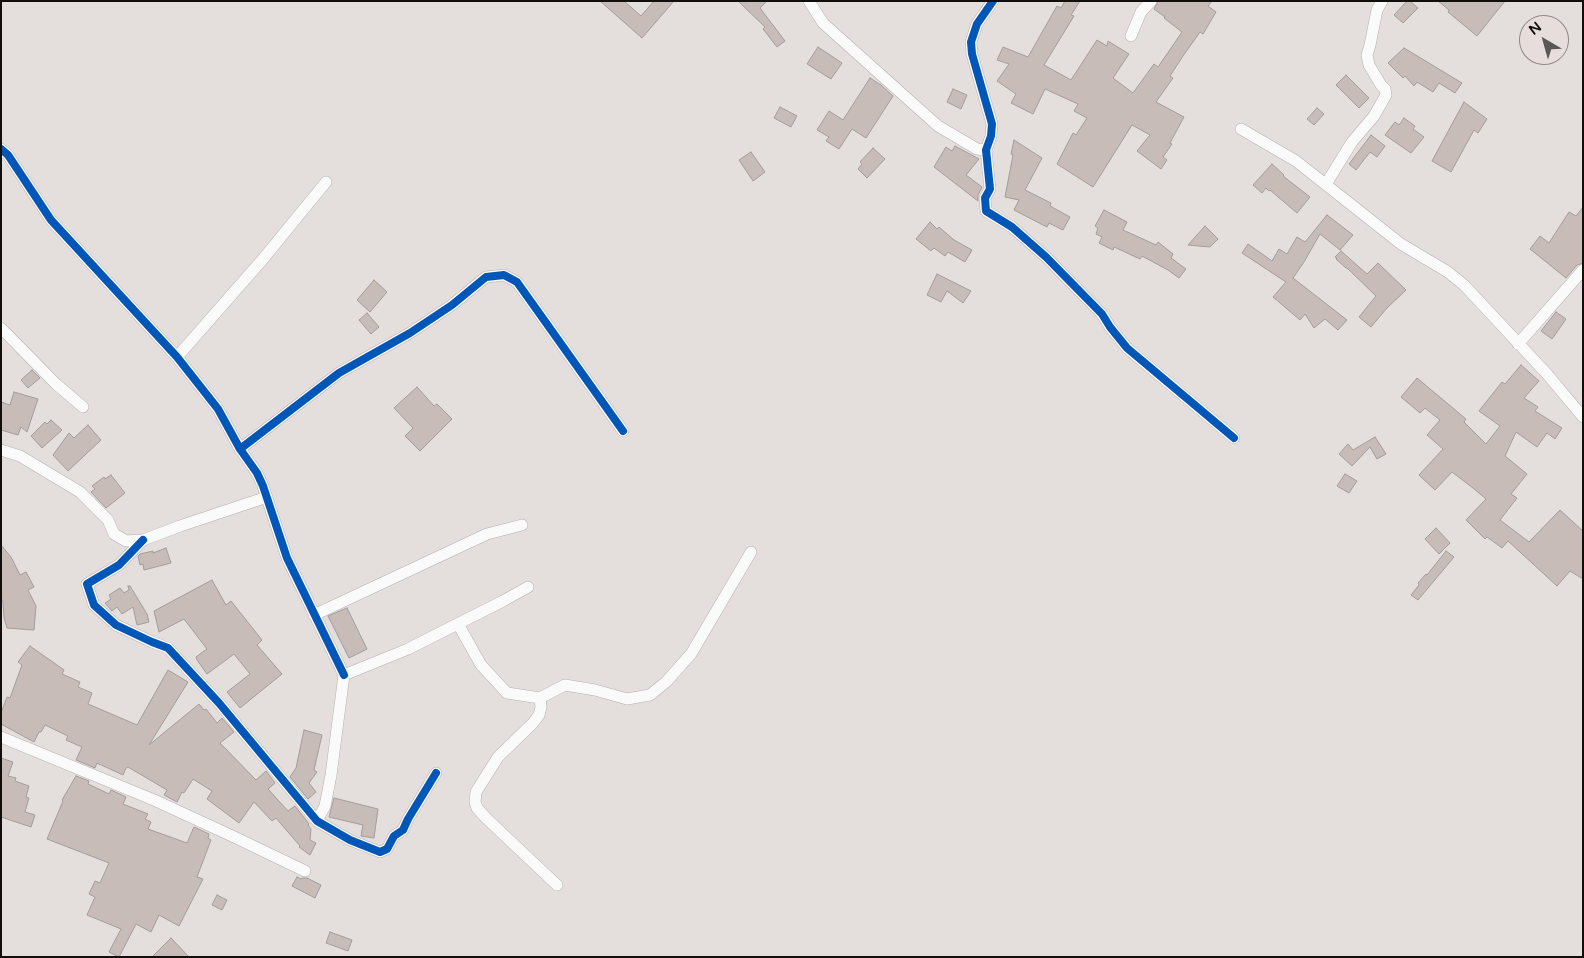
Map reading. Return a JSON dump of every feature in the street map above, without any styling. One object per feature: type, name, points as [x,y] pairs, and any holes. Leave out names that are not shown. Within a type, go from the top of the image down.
[{"type":"street","points":[[808,1],[823,24],[938,126],[978,149],[986,150]]},
{"type":"street","points":[[993,1],[977,24],[971,42],[972,54],[992,124],[991,136],[986,150],[990,190],[986,198],[986,211],[1012,227],[1046,257],[1102,314],[1127,348],[1234,438]]},
{"type":"street","points":[[1131,36],[1141,12],[1151,1]]},
{"type":"street","points":[[1326,184],[1352,142],[1374,116],[1386,95],[1385,89],[1380,85],[1369,65],[1366,55],[1370,45],[1377,10],[1382,1]]},
{"type":"street","points":[[1241,129],[1296,161],[1401,244],[1448,272],[1464,284],[1583,417]]},
{"type":"street","points":[[1,148],[8,155],[52,220],[177,357],[218,409],[240,449],[257,473],[287,558],[344,675],[331,775],[325,806],[318,821]]},
{"type":"street","points":[[177,357],[263,259],[326,182]]},
{"type":"street","points":[[1518,344],[1583,270]]},
{"type":"street","points":[[240,449],[339,373],[410,333],[452,305],[486,277],[504,275],[517,282],[623,431]]},
{"type":"street","points":[[1,328],[56,384],[83,407]]},
{"type":"street","points":[[1,450],[20,456],[80,492],[108,520],[114,534],[126,541],[143,540],[267,497]]},
{"type":"street","points":[[314,615],[487,534],[522,525]]},
{"type":"street","points":[[143,540],[119,565],[87,584],[94,605],[116,625],[168,648],[219,703],[318,821],[350,840],[380,852],[387,849],[394,836],[404,830],[408,819],[436,773]]},
{"type":"street","points":[[458,624],[481,665],[508,693],[540,698],[565,685],[595,690],[627,699],[650,695],[666,682],[691,654],[751,552]]},
{"type":"street","points":[[344,675],[408,650],[528,587]]},
{"type":"street","points":[[540,698],[541,707],[533,723],[498,757],[476,792],[474,802],[486,818],[557,885]]},
{"type":"street","points":[[1,737],[154,800],[305,871]]},
{"type":"building","points":[[600,1],[624,1],[641,16],[654,1],[674,1],[642,38]]},
{"type":"building","points":[[738,1],[767,1],[760,8],[785,41],[777,47],[763,29],[765,27]]},
{"type":"building","points":[[1065,1],[1080,1],[1071,15],[1074,16],[1044,65],[1071,80],[1097,40],[1107,46],[1108,41],[1129,54],[1113,78],[1133,93],[1154,64],[1158,67],[1182,32],[1154,9],[1158,1],[1212,1],[1208,6],[1216,12],[1203,34],[1200,32],[1183,56],[1170,76],[1173,78],[1156,102],[1184,117],[1170,143],[1172,144],[1163,157],[1167,160],[1161,169],[1137,151],[1150,135],[1132,125],[1093,187],[1057,164],[1073,133],[1076,135],[1087,118],[1074,111],[1078,104],[1045,89],[1033,114],[1011,103],[1016,94],[997,81],[1009,64],[997,60],[1003,47],[1028,57],[1057,6],[1061,8]]},
{"type":"building","points":[[1407,1],[1410,1],[1418,8],[1403,23],[1394,15]]},
{"type":"building","points":[[1438,1],[1505,1],[1477,36],[1448,12],[1449,10]]},
{"type":"building","points":[[818,47],[842,63],[831,79],[807,64]]},
{"type":"building","points":[[1404,48],[1462,83],[1455,93],[1439,83],[1433,92],[1417,82],[1414,86],[1405,76],[1403,78],[1388,63]]},
{"type":"building","points":[[1346,75],[1369,98],[1359,108],[1336,85]]},
{"type":"building","points":[[870,78],[893,96],[866,138],[852,129],[839,149],[826,141],[829,137],[817,130],[829,111],[843,120]]},
{"type":"building","points":[[953,89],[967,95],[961,109],[947,102]]},
{"type":"building","points":[[1464,102],[1487,119],[1478,133],[1474,130],[1451,172],[1432,161]]},
{"type":"building","points":[[780,107],[797,116],[791,127],[774,118]]},
{"type":"building","points":[[1317,108],[1324,114],[1314,125],[1307,119]]},
{"type":"building","points":[[1404,118],[1415,126],[1413,129],[1424,137],[1411,153],[1385,135],[1395,122],[1399,125]]},
{"type":"building","points":[[1371,135],[1385,146],[1377,157],[1370,152],[1356,170],[1349,164]]},
{"type":"building","points":[[1014,140],[1042,158],[1025,190],[1051,203],[1050,206],[1070,217],[1063,230],[1049,223],[1047,227],[1014,210],[1019,200],[1005,197]]},
{"type":"building","points":[[955,146],[979,159],[966,175],[982,187],[978,195],[978,201],[934,167],[946,147],[952,151]]},
{"type":"building","points":[[873,148],[885,159],[867,178],[858,169],[862,164],[860,162]]},
{"type":"building","points":[[751,152],[765,172],[753,181],[739,160]]},
{"type":"building","points":[[1272,164],[1283,176],[1310,197],[1297,213],[1270,190],[1266,188],[1262,193],[1253,185]]},
{"type":"building","points":[[1583,207],[1583,263],[1577,265],[1566,278],[1530,249],[1540,236],[1549,243],[1569,212],[1576,216]]},
{"type":"building","points":[[1104,210],[1127,222],[1123,230],[1156,245],[1158,242],[1173,254],[1171,258],[1186,269],[1179,278],[1142,256],[1140,259],[1114,247],[1113,250],[1099,243],[1102,237],[1096,234],[1098,228],[1095,226]]},
{"type":"building","points":[[1327,215],[1353,235],[1340,250],[1320,234],[1293,278],[1347,320],[1338,330],[1325,319],[1314,328],[1305,314],[1300,320],[1273,297],[1286,282],[1242,253],[1248,244],[1272,261],[1279,249],[1287,254],[1297,237],[1305,242]]},
{"type":"building","points":[[930,222],[937,229],[939,227],[954,240],[972,250],[965,262],[948,252],[945,256],[934,248],[931,251],[916,239]]},
{"type":"building","points":[[1205,226],[1218,239],[1210,247],[1188,245]]},
{"type":"building","points":[[1341,251],[1367,274],[1378,263],[1406,290],[1371,327],[1359,317],[1376,296],[1336,259],[1335,257]]},
{"type":"building","points":[[937,274],[971,291],[963,303],[947,291],[941,302],[927,295]]},
{"type":"building","points":[[374,280],[387,292],[370,312],[357,300]]},
{"type":"building","points":[[1556,312],[1566,319],[1552,339],[1541,331]]},
{"type":"building","points":[[367,313],[379,327],[371,334],[359,320]]},
{"type":"building","points":[[1521,365],[1539,381],[1524,398],[1538,407],[1535,411],[1562,428],[1555,439],[1547,433],[1537,447],[1516,432],[1505,456],[1527,474],[1511,494],[1517,498],[1500,520],[1529,542],[1560,510],[1583,531],[1583,579],[1570,571],[1557,586],[1508,541],[1502,548],[1487,537],[1485,539],[1466,520],[1486,499],[1473,488],[1452,472],[1435,490],[1419,475],[1443,449],[1427,435],[1440,420],[1425,408],[1420,413],[1401,397],[1417,378],[1466,419],[1464,422],[1486,444],[1500,426],[1479,411],[1502,382],[1505,384]]},
{"type":"building","points":[[32,370],[40,378],[28,388],[21,380]]},
{"type":"building","points":[[417,387],[434,406],[437,404],[452,419],[420,451],[405,436],[413,428],[394,408]]},
{"type":"building","points":[[14,392],[38,399],[27,432],[21,427],[18,435],[1,430],[1,402],[10,405]]},
{"type":"building","points":[[51,420],[62,430],[42,448],[31,436],[45,422],[47,424]]},
{"type":"building","points":[[88,425],[101,440],[68,471],[53,455],[69,433],[74,438]]},
{"type":"building","points":[[1375,437],[1386,454],[1377,459],[1370,447],[1352,466],[1339,454],[1348,444],[1353,450]]},
{"type":"building","points":[[1345,474],[1357,481],[1349,493],[1337,486]]},
{"type":"building","points":[[111,475],[125,493],[106,508],[91,492],[95,489],[92,486],[104,477],[105,479]]},
{"type":"building","points":[[1436,528],[1450,543],[1439,554],[1425,539]]},
{"type":"building","points":[[1,545],[11,557],[20,575],[26,572],[34,587],[28,590],[36,606],[34,630],[7,628],[1,598]]},
{"type":"building","points":[[166,548],[171,563],[144,570],[143,564],[140,565],[138,556],[140,554],[153,551],[153,553]]},
{"type":"building","points":[[1446,551],[1454,557],[1418,600],[1411,595],[1419,585],[1418,583],[1427,575]]},
{"type":"building","points":[[212,580],[226,605],[231,601],[262,640],[257,645],[282,674],[240,708],[227,692],[250,674],[234,654],[207,674],[196,657],[207,649],[184,619],[159,632],[154,611]]},
{"type":"building","points":[[128,586],[130,586],[147,614],[149,622],[137,625],[133,607],[122,614],[117,607],[112,611],[105,603],[111,599],[109,595],[120,588],[124,593],[129,590]]},
{"type":"building","points":[[347,608],[367,649],[349,658],[328,616]]},
{"type":"building","points":[[30,646],[64,670],[62,674],[80,682],[78,687],[92,693],[88,704],[137,725],[168,670],[188,682],[149,745],[199,704],[204,710],[206,709],[217,723],[222,718],[234,732],[220,743],[256,780],[266,771],[275,783],[268,789],[288,811],[295,806],[309,824],[311,829],[310,840],[316,843],[310,855],[299,847],[276,818],[272,821],[254,802],[239,823],[207,799],[212,791],[193,779],[184,793],[182,792],[177,802],[164,795],[167,790],[128,767],[123,775],[97,763],[95,768],[76,760],[82,747],[66,740],[68,736],[45,725],[34,742],[1,724],[1,713],[7,697],[10,698],[22,665],[18,662]]},
{"type":"building","points":[[304,730],[322,735],[314,770],[317,772],[309,783],[316,792],[308,799],[290,777],[296,768]]},
{"type":"building","points":[[1,758],[13,762],[8,776],[16,778],[15,781],[29,786],[26,797],[29,798],[25,812],[35,815],[31,827],[1,817]]},
{"type":"building","points":[[76,776],[89,781],[88,784],[109,794],[111,790],[126,797],[123,804],[148,814],[145,819],[151,822],[148,829],[187,843],[194,827],[209,834],[208,838],[211,840],[197,877],[203,879],[179,926],[159,915],[151,932],[136,924],[119,957],[109,952],[121,929],[87,915],[95,897],[89,894],[95,881],[100,883],[109,863],[47,839],[62,800]]},
{"type":"building","points":[[334,798],[378,809],[374,838],[361,836],[363,825],[329,817]]},
{"type":"building","points":[[297,877],[301,879],[307,878],[321,885],[315,898],[292,886]]},
{"type":"building","points":[[217,895],[227,900],[222,910],[212,905]]},
{"type":"building","points":[[330,932],[352,940],[348,951],[326,943]]},
{"type":"building","points":[[171,938],[189,957],[152,957]]},
{"type":"cycle path","points":[[993,1],[977,24],[971,42],[972,54],[992,124],[991,136],[986,150],[990,189],[985,198],[986,211],[1012,227],[1046,257],[1102,314],[1127,348],[1234,438]]},
{"type":"cycle path","points":[[1,149],[8,155],[51,220],[177,357],[218,409],[240,449],[257,473],[287,558],[344,675]]},
{"type":"cycle path","points":[[240,449],[339,373],[410,333],[452,305],[486,277],[504,275],[517,282],[623,431]]},
{"type":"cycle path","points":[[143,540],[119,565],[87,584],[94,605],[116,625],[168,648],[219,703],[317,821],[350,840],[380,852],[387,849],[394,836],[403,830],[436,773]]}]
